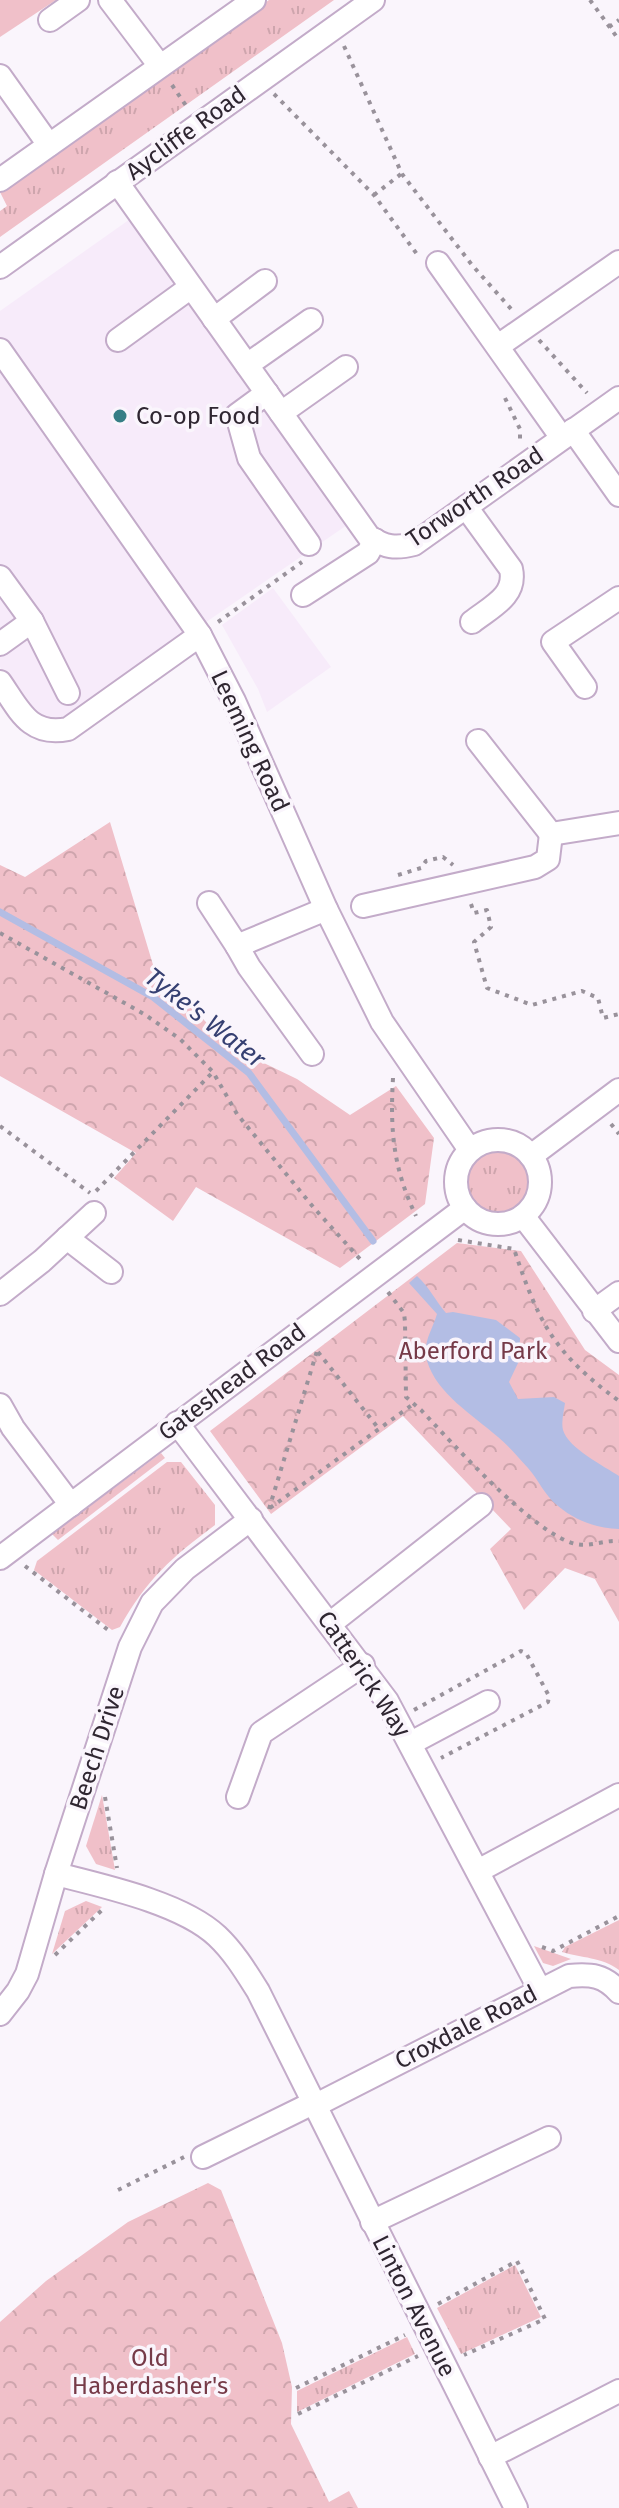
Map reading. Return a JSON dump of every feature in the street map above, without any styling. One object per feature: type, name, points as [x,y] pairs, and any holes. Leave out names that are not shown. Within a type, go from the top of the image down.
[{"type":"street","points":[[50,20],[78,0]]},
{"type":"street","points":[[110,0],[160,66]]},
{"type":"street","points":[[0,180],[254,0]]},
{"type":"street","name":"Aycliffe Road","points":[[0,267],[373,0]]},
{"type":"street","points":[[0,76],[49,145]]},
{"type":"street","name":"Torworth Road","points":[[117,182],[369,537],[384,546],[399,548],[414,544],[610,404]]},
{"type":"street","points":[[429,261],[619,495]]},
{"type":"street","points":[[498,346],[619,262]]},
{"type":"street","points":[[214,319],[265,281]]},
{"type":"street","points":[[118,340],[191,287]]},
{"type":"street","points":[[247,365],[311,320]]},
{"type":"street","name":"Leeming Road","points":[[0,350],[200,635],[234,701],[326,909],[382,1022],[470,1150]]},
{"type":"street","points":[[281,413],[346,367]]},
{"type":"street","points":[[267,393],[237,415],[249,458],[309,550]]},
{"type":"street","points":[[466,507],[511,569],[514,581],[507,595],[472,622]]},
{"type":"street","points":[[303,595],[368,553],[375,540]]},
{"type":"street","points":[[0,577],[32,621],[68,693]]},
{"type":"street","points":[[585,687],[553,642],[619,598]]},
{"type":"street","points":[[0,644],[32,621]]},
{"type":"street","points":[[0,682],[27,721],[47,731],[68,729],[200,635]]},
{"type":"street","points":[[363,906],[535,867],[548,859],[551,834],[478,741]]},
{"type":"street","points":[[551,834],[619,823]]},
{"type":"street","points":[[209,903],[249,967],[312,1054]]},
{"type":"street","points":[[237,946],[326,909]]},
{"type":"street","points":[[531,1156],[619,1090]]},
{"type":"street","points":[[495,1140],[521,1147],[531,1156],[540,1177],[540,1188],[531,1208],[523,1216],[512,1222],[486,1223],[465,1208],[458,1197],[457,1172],[470,1150],[495,1140]]},
{"type":"street","name":"Gateshead Road","points":[[0,1558],[465,1208]]},
{"type":"street","points":[[0,1294],[94,1213]]},
{"type":"street","points":[[523,1216],[619,1341]]},
{"type":"street","points":[[67,1238],[111,1272]]},
{"type":"street","points":[[594,1311],[619,1293]]},
{"type":"street","points":[[0,1405],[13,1428],[71,1505]]},
{"type":"street","name":"Catterick Way","points":[[177,1423],[260,1514],[331,1623],[387,1701],[540,1990]]},
{"type":"street","points":[[331,1623],[481,1505]]},
{"type":"street","name":"Beech Drive","points":[[0,2014],[27,1974],[130,1647],[152,1603],[185,1569],[260,1514]]},
{"type":"street","points":[[238,1797],[261,1733],[363,1665]]},
{"type":"street","points":[[411,1743],[488,1702]]},
{"type":"street","points":[[478,1871],[619,1795]]},
{"type":"street","name":"Linton Avenue","points":[[56,1874],[186,1914],[217,1935],[240,1963],[258,1991],[516,2508]]},
{"type":"street","name":"Croxdale Road","points":[[314,2104],[569,1976],[593,1974],[611,1983],[619,1992]]},
{"type":"street","points":[[203,2157],[314,2104]]},
{"type":"street","points":[[372,2222],[549,2138]]},
{"type":"street","points":[[490,2457],[619,2391]]},
{"type":"path","points":[[590,0],[619,40]]},
{"type":"path","points":[[609,27],[619,20]]},
{"type":"path","points":[[336,27],[402,174],[472,265],[527,326],[610,404]]},
{"type":"path","points":[[160,66],[198,124]]},
{"type":"path","points":[[260,80],[374,195],[429,261]]},
{"type":"path","points":[[374,195],[402,174]]},
{"type":"path","points":[[499,387],[520,429],[520,468]]},
{"type":"path","points":[[200,635],[309,550]]},
{"type":"path","points":[[465,883],[474,913],[487,910],[491,927],[474,942],[487,988],[532,1005],[582,991],[598,998],[603,1018],[619,1014]]},
{"type":"path","points":[[0,933],[144,1014],[180,1039],[213,1072],[237,1114],[360,1259]]},
{"type":"path","points":[[0,1126],[95,1197],[95,1192],[213,1072]]},
{"type":"path","points":[[393,1078],[392,1142],[403,1188],[416,1216]]},
{"type":"path","points":[[611,1124],[619,1134]]},
{"type":"path","points":[[455,1239],[514,1249],[536,1311],[553,1340],[580,1371],[619,1401]]},
{"type":"path","points":[[388,1292],[404,1313],[406,1397],[412,1405],[422,1411],[493,1485],[563,1540],[588,1545],[619,1541]]},
{"type":"path","points":[[260,1514],[316,1349],[379,1429]]},
{"type":"path","points":[[260,1514],[412,1405]]},
{"type":"path","points":[[25,1566],[130,1647]]},
{"type":"path","points":[[53,1958],[121,1892],[104,1791]]},
{"type":"path","points":[[541,1947],[553,1951],[619,1916]]},
{"type":"path","points":[[118,2190],[183,2157],[203,2157]]},
{"type":"path","points":[[296,2388],[421,2321],[517,2261],[545,2319],[439,2356],[298,2414]]},
{"type":"shaded area","points":[[133,217],[350,523],[71,715],[47,719],[30,711],[0,667],[0,311]]},
{"type":"shaded area","points":[[273,588],[331,667],[267,712],[258,689],[222,625]]},
{"type":"green space","points":[[0,0],[56,0],[0,37]]},
{"type":"green space","points":[[269,0],[334,0],[0,237],[0,211],[7,206],[0,192]]},
{"type":"green space","points":[[110,822],[154,968],[229,1046],[297,1079],[350,1115],[396,1086],[434,1138],[425,1204],[340,1268],[196,1187],[173,1221],[114,1178],[136,1153],[0,1076],[0,865],[25,877]]},
{"type":"green space","points":[[498,1152],[510,1154],[519,1161],[526,1170],[526,1194],[519,1203],[510,1210],[498,1212],[486,1210],[477,1203],[470,1194],[468,1182],[470,1170],[477,1161],[486,1154]]},
{"type":"green space","name":"Aberford Park","points":[[457,1243],[521,1251],[585,1350],[619,1375],[619,1622],[595,1579],[565,1568],[524,1610],[490,1549],[511,1529],[403,1416],[271,1514],[210,1431]]},
{"type":"green space","points":[[161,1453],[165,1458],[58,1540],[52,1534]]},
{"type":"green space","points":[[167,1462],[181,1462],[215,1505],[215,1525],[161,1570],[120,1627],[112,1630],[34,1570],[37,1561]]},
{"type":"green space","points":[[102,1795],[115,1870],[96,1864],[86,1846]]},
{"type":"green space","points":[[86,1901],[102,1907],[52,1954],[65,1911]]},
{"type":"green space","points":[[619,1920],[619,1970],[599,1960],[562,1952],[565,1947]]},
{"type":"green space","points":[[534,1946],[571,1959],[553,1966],[543,1963]]},
{"type":"green space","name":"Old Haberdasher's","points":[[208,2183],[221,2190],[282,2343],[292,2387],[291,2424],[329,2502],[349,2491],[358,2508],[0,2508],[0,2322],[46,2281],[128,2222]]},
{"type":"green space","points":[[515,2265],[541,2317],[461,2354],[437,2308]]},
{"type":"green space","points":[[407,2337],[415,2354],[297,2412],[297,2391]]},
{"type":"water","points":[[417,1276],[446,1313],[496,1320],[520,1338],[519,1361],[509,1382],[518,1399],[554,1397],[565,1403],[562,1424],[566,1437],[587,1456],[619,1476],[619,1529],[587,1523],[558,1506],[510,1448],[439,1384],[426,1355],[437,1314],[409,1283]]},
{"type":"waterway","name":"Tyke's Water","points":[[0,912],[153,997],[249,1073],[373,1241]]},
{"type":"place","name":"Co-op Food","points":[[120,416]]}]
